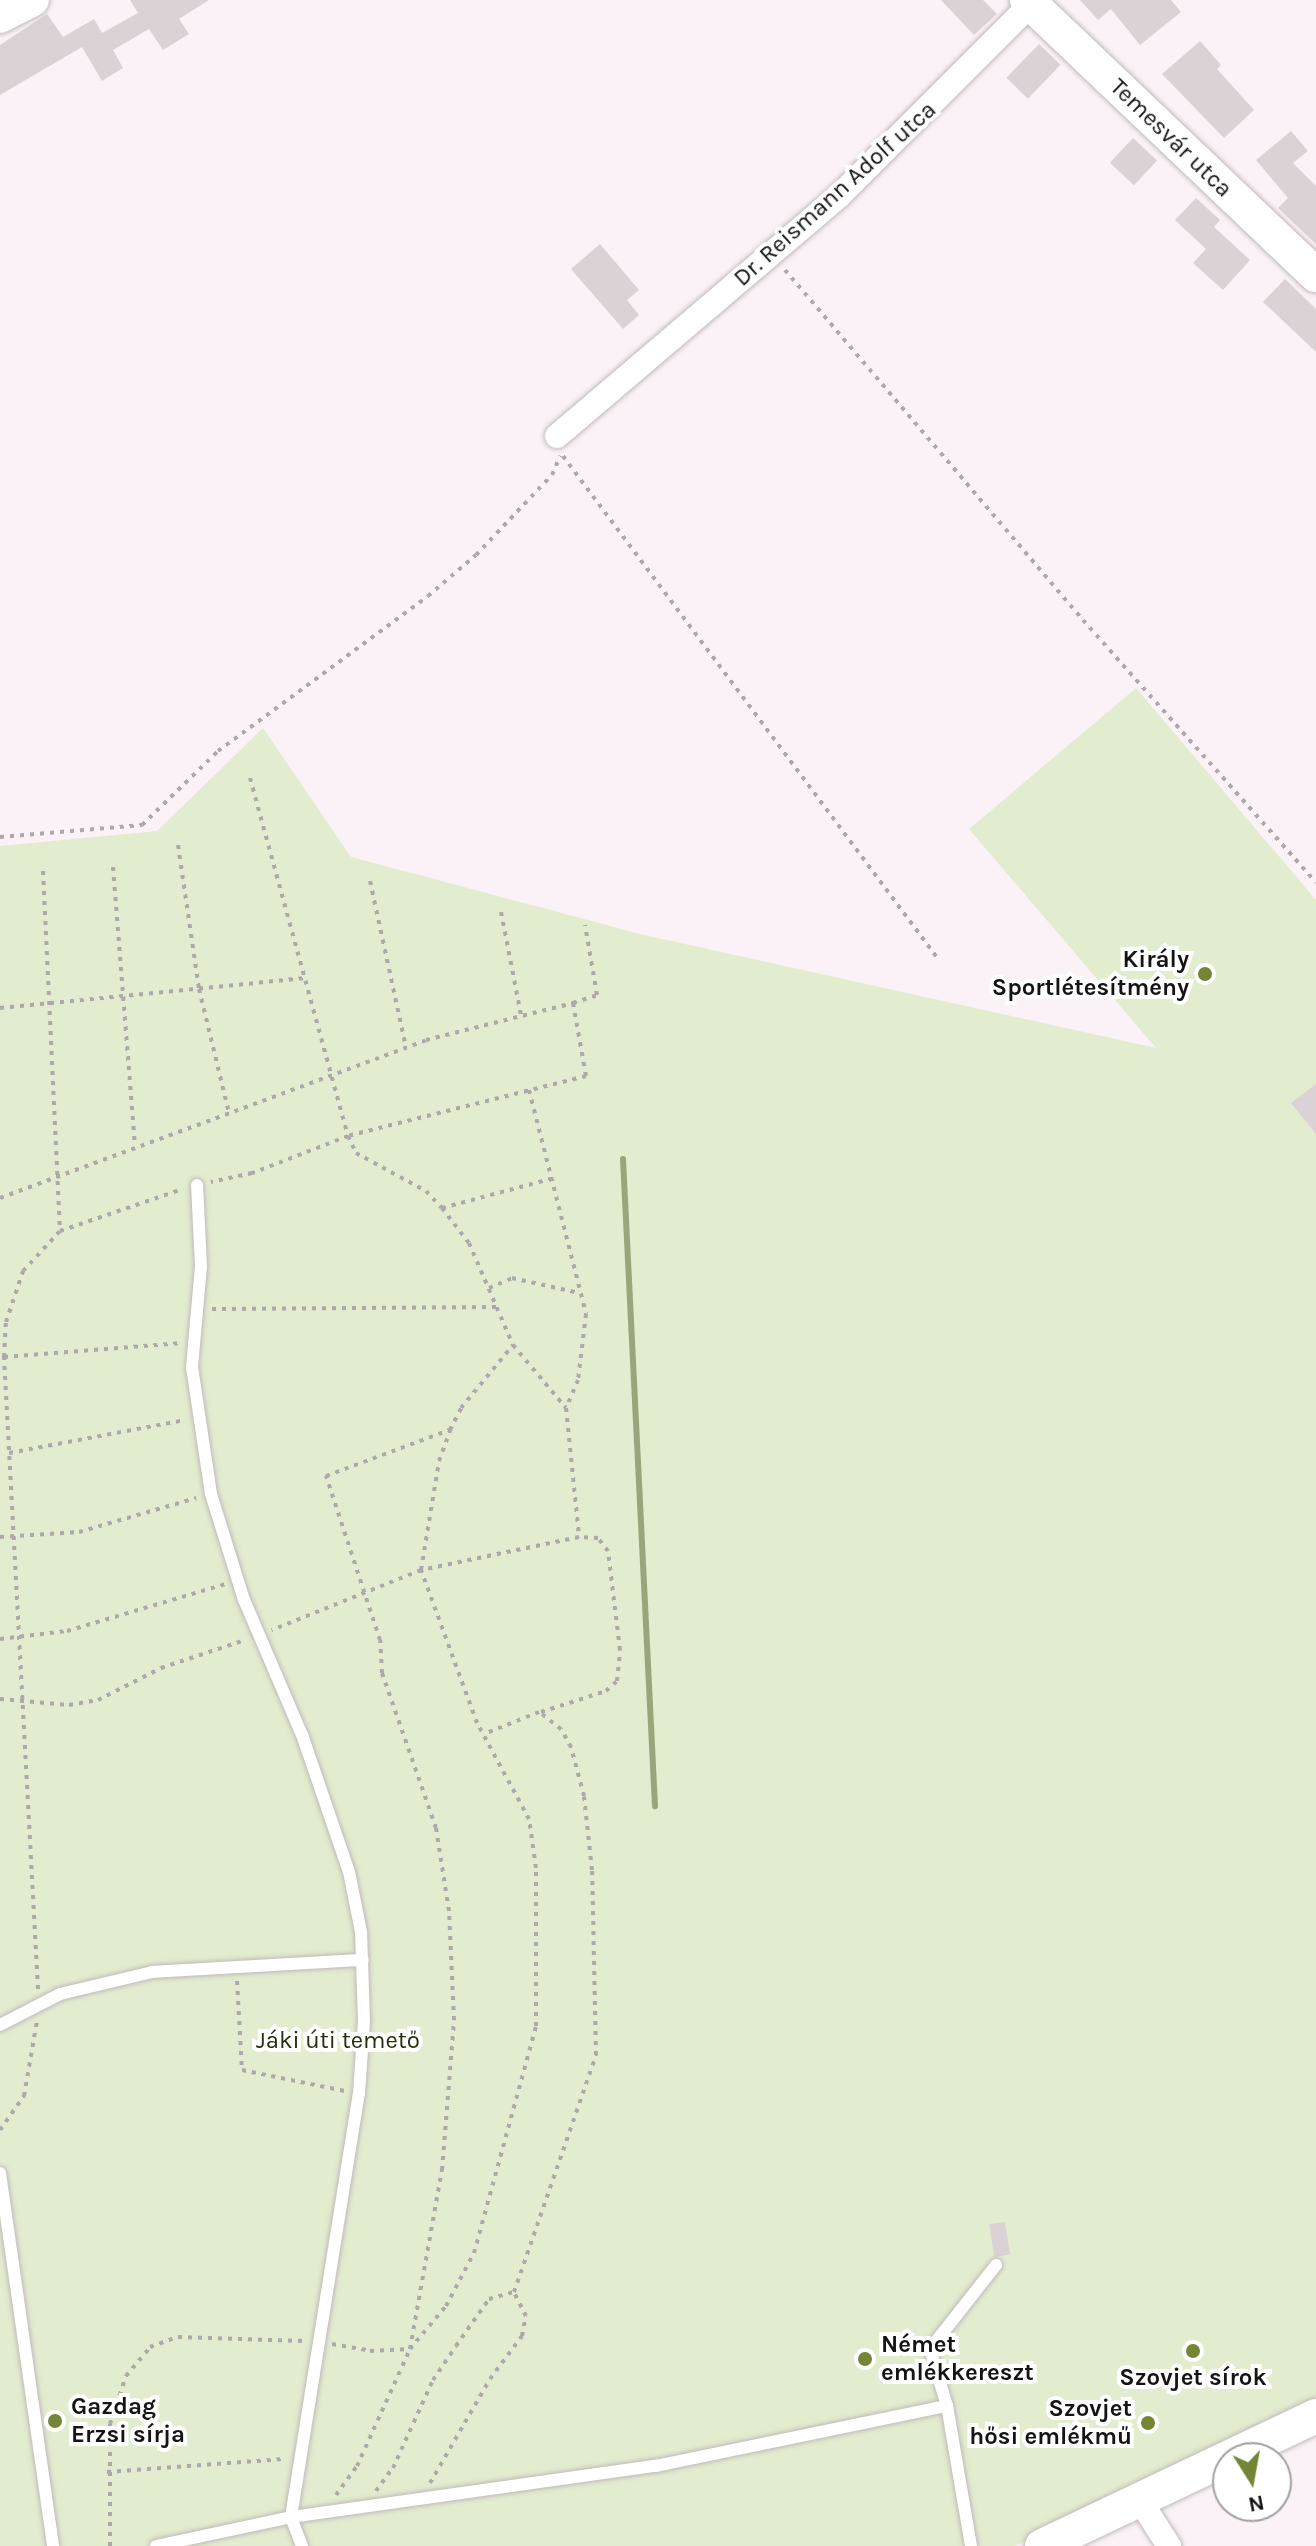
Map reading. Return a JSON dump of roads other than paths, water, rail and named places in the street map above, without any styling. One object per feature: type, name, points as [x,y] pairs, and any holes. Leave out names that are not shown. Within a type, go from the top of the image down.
[{"type":"main road","points":[[0,16],[32,0]]},
{"type":"main road","name":"Temesvár utca","points":[[1029,2],[1316,275]]},
{"type":"main road","points":[[1042,2546],[1316,2416]]},
{"type":"street","name":"Dr. Reismann Adolf utca","points":[[557,436],[708,302],[773,256],[935,104],[1029,2]]},
{"type":"street","points":[[1139,2499],[1169,2546]]},
{"type":"lane","points":[[197,1185],[196,1419],[211,1494],[238,1581],[331,1814],[349,1872],[363,1960],[359,2094],[303,2458],[291,2517],[302,2546]]},
{"type":"lane","points":[[0,2025],[39,2008],[60,1994],[152,1972],[363,1960]]},
{"type":"lane","points":[[0,2173],[53,2546]]},
{"type":"lane","points":[[971,2546],[947,2406],[930,2349],[996,2265]]},
{"type":"lane","points":[[156,2546],[291,2517],[315,2518],[656,2466],[947,2406]]},
{"type":"waterway","points":[[623,1159],[655,1806]]},
{"type":"place","name":"Király Sportlétesítmény","points":[[1205,974]]},
{"type":"place","name":"Szovjet sírok","points":[[1193,2351]]},
{"type":"place","name":"Német emlékkereszt","points":[[865,2359]]},
{"type":"place","name":"Gazdag Erzsi sírja","points":[[55,2421]]},
{"type":"place","name":"Szovjet hősi emlékmű","points":[[1148,2423]]},
{"type":"park label","name":"Jáki úti temető","points":[[338,2041]]}]
